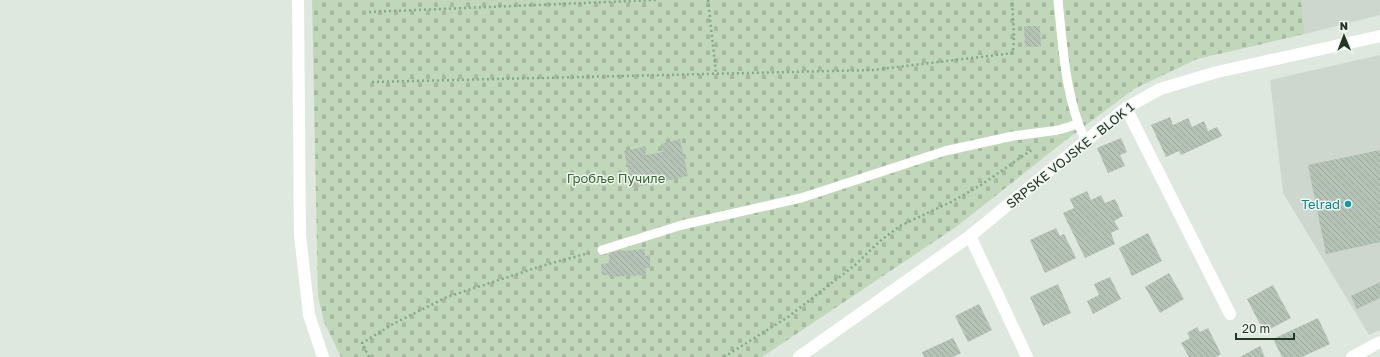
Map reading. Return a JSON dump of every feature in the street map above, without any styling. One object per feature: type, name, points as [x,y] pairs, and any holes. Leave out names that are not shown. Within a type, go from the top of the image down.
[{"type":"street","points":[[298,0],[300,235],[309,315],[323,357]]},
{"type":"street","name":"SRPSKE VOJSKE - BLOK 1","points":[[799,357],[970,236],[1085,140],[1126,108],[1160,89],[1210,74],[1380,36]]},
{"type":"street","points":[[1126,108],[1230,314]]},
{"type":"street","points":[[970,236],[1027,357]]},
{"type":"street","points":[[1352,357],[1380,342]]},
{"type":"lane","points":[[1058,0],[1067,83],[1078,124],[1085,140]]},
{"type":"lane","points":[[602,250],[682,225],[801,198],[944,151],[1006,137],[1059,130],[1078,124]]},
{"type":"path","points":[[369,12],[656,0]]},
{"type":"path","points":[[708,0],[716,73]]},
{"type":"path","points":[[372,82],[873,70],[1013,53],[1014,38],[1012,0]]},
{"type":"path","points":[[724,357],[788,317],[855,265],[880,241],[900,226],[951,202],[981,185],[1034,148]]},
{"type":"path","points":[[369,357],[362,343],[393,324],[447,297],[545,265],[602,250]]},
{"type":"shaded area","points":[[1301,0],[1380,0],[1380,15],[1305,34]]},
{"type":"shaded area","points":[[1380,55],[1380,330],[1369,335],[1283,193],[1270,80]]},
{"type":"green space","name":"Гробље Пучиле","points":[[312,0],[1301,0],[1305,34],[1197,59],[1134,89],[1066,140],[956,227],[762,357],[341,357],[324,322],[318,296]]},
{"type":"building","points":[[1024,26],[1040,26],[1041,46],[1025,47]]},
{"type":"building","points":[[1170,117],[1173,125],[1188,118],[1192,127],[1204,121],[1208,131],[1217,127],[1222,136],[1181,155],[1179,151],[1166,157],[1151,125]]},
{"type":"building","points":[[1121,138],[1127,152],[1120,155],[1125,166],[1108,173],[1097,148]]},
{"type":"building","points":[[680,139],[688,176],[632,188],[624,151],[644,147],[646,155],[663,152],[661,144]]},
{"type":"building","name":"Telrad","points":[[1380,150],[1380,242],[1326,254],[1308,165]]},
{"type":"building","points":[[1087,191],[1091,200],[1101,195],[1105,203],[1115,199],[1123,216],[1114,221],[1119,229],[1111,233],[1115,244],[1085,258],[1063,213],[1074,208],[1070,199]]},
{"type":"building","points":[[1056,228],[1060,236],[1064,234],[1076,258],[1045,273],[1030,240]]},
{"type":"building","points":[[1148,233],[1162,261],[1132,276],[1119,248]]},
{"type":"building","points":[[645,249],[645,256],[650,255],[650,268],[646,268],[646,275],[610,277],[607,275],[602,275],[601,264],[609,263],[609,252]]},
{"type":"building","points":[[1169,273],[1184,299],[1160,313],[1145,287]]},
{"type":"building","points":[[1110,277],[1121,299],[1093,314],[1087,301],[1099,295],[1094,284]]},
{"type":"building","points":[[1380,282],[1380,298],[1357,309],[1351,296]]},
{"type":"building","points":[[1058,284],[1071,313],[1043,326],[1030,297]]},
{"type":"building","points":[[1273,285],[1291,318],[1264,332],[1247,299]]},
{"type":"building","points":[[979,304],[992,330],[968,342],[955,316]]},
{"type":"building","points":[[1318,318],[1330,344],[1302,357],[1282,357],[1273,339]]},
{"type":"building","points":[[1197,327],[1200,332],[1208,328],[1221,354],[1216,357],[1189,357],[1181,343],[1190,338],[1187,333]]},
{"type":"building","points":[[953,338],[961,353],[953,357],[924,357],[922,352]]},
{"type":"building","points":[[1260,346],[1265,357],[1240,357]]},
{"type":"place","name":"Telrad","points":[[1348,204]]}]
